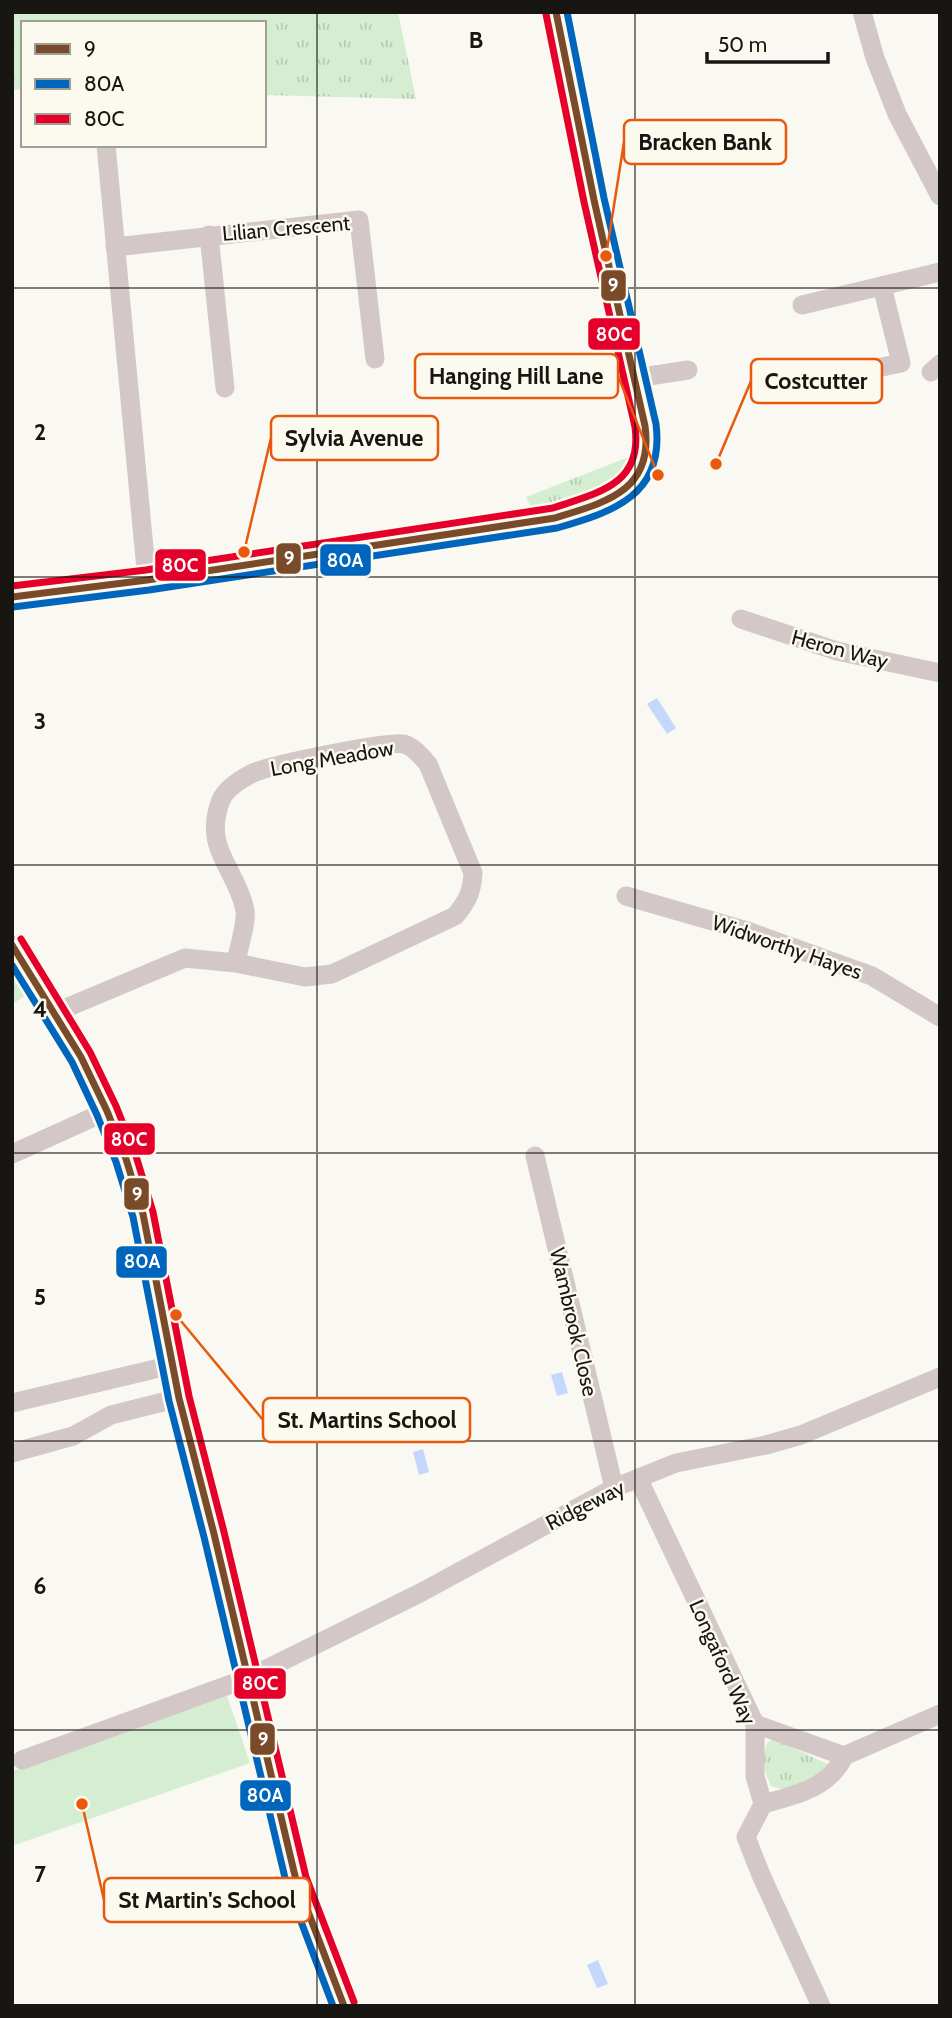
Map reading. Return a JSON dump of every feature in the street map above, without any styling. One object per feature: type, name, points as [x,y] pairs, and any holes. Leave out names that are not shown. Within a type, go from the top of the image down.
[{"type":"street","points":[[12,597],[147,580],[555,518],[600,502],[629,486],[644,464],[647,436],[594,200],[556,12]]},
{"type":"street","points":[[862,12],[875,58],[897,114],[940,196]]},
{"type":"street","points":[[106,147],[147,580]]},
{"type":"street","name":"Lilian Crescent","points":[[115,247],[359,219],[376,359]]},
{"type":"street","points":[[209,235],[225,388]]},
{"type":"street","points":[[802,305],[940,272]]},
{"type":"street","points":[[882,286],[901,363],[882,368]]},
{"type":"street","points":[[636,378],[688,370]]},
{"type":"street","name":"Heron Way","points":[[741,619],[838,651],[940,673]]},
{"type":"street","name":"Long Meadow","points":[[54,1013],[185,958],[236,963],[305,977],[332,974],[454,916],[472,890],[472,873],[428,764],[417,752],[406,744],[382,744],[255,772],[234,784],[222,796],[214,821],[217,845],[246,914],[236,963]]},
{"type":"street","name":"Widworthy Hayes","points":[[626,896],[747,931],[872,976],[940,1017]]},
{"type":"street","points":[[12,945],[81,1057],[126,1159],[143,1214],[178,1398],[296,1880],[344,2006]]},
{"type":"street","points":[[12,1154],[107,1111]]},
{"type":"street","name":"Wambrook Close","points":[[535,1156],[614,1488]]},
{"type":"street","points":[[12,1403],[172,1365]]},
{"type":"street","name":"Ridgeway","points":[[22,1760],[248,1678],[420,1593],[614,1488],[676,1463],[766,1445],[801,1435],[940,1377]]},
{"type":"street","points":[[14,1451],[73,1436],[111,1415],[178,1398]]},
{"type":"street","name":"Longaford Way","points":[[638,1478],[755,1724],[755,1776],[763,1804]]},
{"type":"street","points":[[821,2006],[746,1837],[763,1804],[795,1796],[817,1786],[838,1769],[844,1756],[940,1714]]},
{"type":"street","points":[[755,1724],[844,1756]]},
{"type":"street","points":[[179,1898],[243,1897],[296,1880]]},
{"type":"green space","points":[[12,12],[398,12],[416,99],[266,95],[266,21],[21,21],[21,90],[12,89]]},
{"type":"green space","points":[[639,453],[629,486],[537,520],[526,497]]},
{"type":"green space","points":[[12,945],[38,988],[12,1004]]},
{"type":"green space","points":[[227,1696],[250,1763],[12,1846],[12,1771]]},
{"type":"green space","points":[[776,1740],[828,1764],[827,1771],[788,1791],[771,1786],[763,1758],[769,1741]]},
{"type":"water","points":[[657,698],[676,728],[667,734],[647,704]]},
{"type":"water","points":[[562,1372],[568,1393],[557,1396],[551,1375]]},
{"type":"water","points":[[423,1449],[429,1472],[419,1475],[413,1452]]},
{"type":"water","points":[[598,1960],[608,1984],[597,1988],[587,1965]]},
{"type":"transit line","name":"9","points":[[12,597],[147,580],[555,518],[608,499],[634,479],[642,466],[646,448],[645,426],[594,200],[556,12]]},
{"type":"transit line","name":"80A","points":[[13,607],[149,590],[557,528],[597,515],[631,497],[652,468],[657,448],[656,424],[604,198],[567,12]]},
{"type":"transit line","name":"80C","points":[[12,586],[146,570],[553,508],[600,491],[614,484],[624,474],[632,462],[636,447],[635,427],[584,202],[546,14]]},
{"type":"transit line","name":"80C","points":[[21,939],[90,1052],[136,1156],[153,1212],[189,1396],[306,1877],[354,2002]]},
{"type":"transit line","name":"9","points":[[12,945],[81,1057],[126,1159],[143,1214],[179,1398],[296,1880],[344,2006]]},
{"type":"transit line","name":"80A","points":[[12,965],[72,1062],[116,1162],[133,1217],[169,1401],[286,1882],[333,2006]]},
{"type":"place","name":"Bracken Bank","points":[[606,256]]},
{"type":"place","name":"Costcutter","points":[[716,464]]},
{"type":"place","name":"Hanging Hill Lane","points":[[658,475]]},
{"type":"place","name":"Sylvia Avenue","points":[[244,552]]},
{"type":"place","name":"St. Martins School","points":[[176,1315]]},
{"type":"place","name":"St Martin's School","points":[[82,1804]]}]
